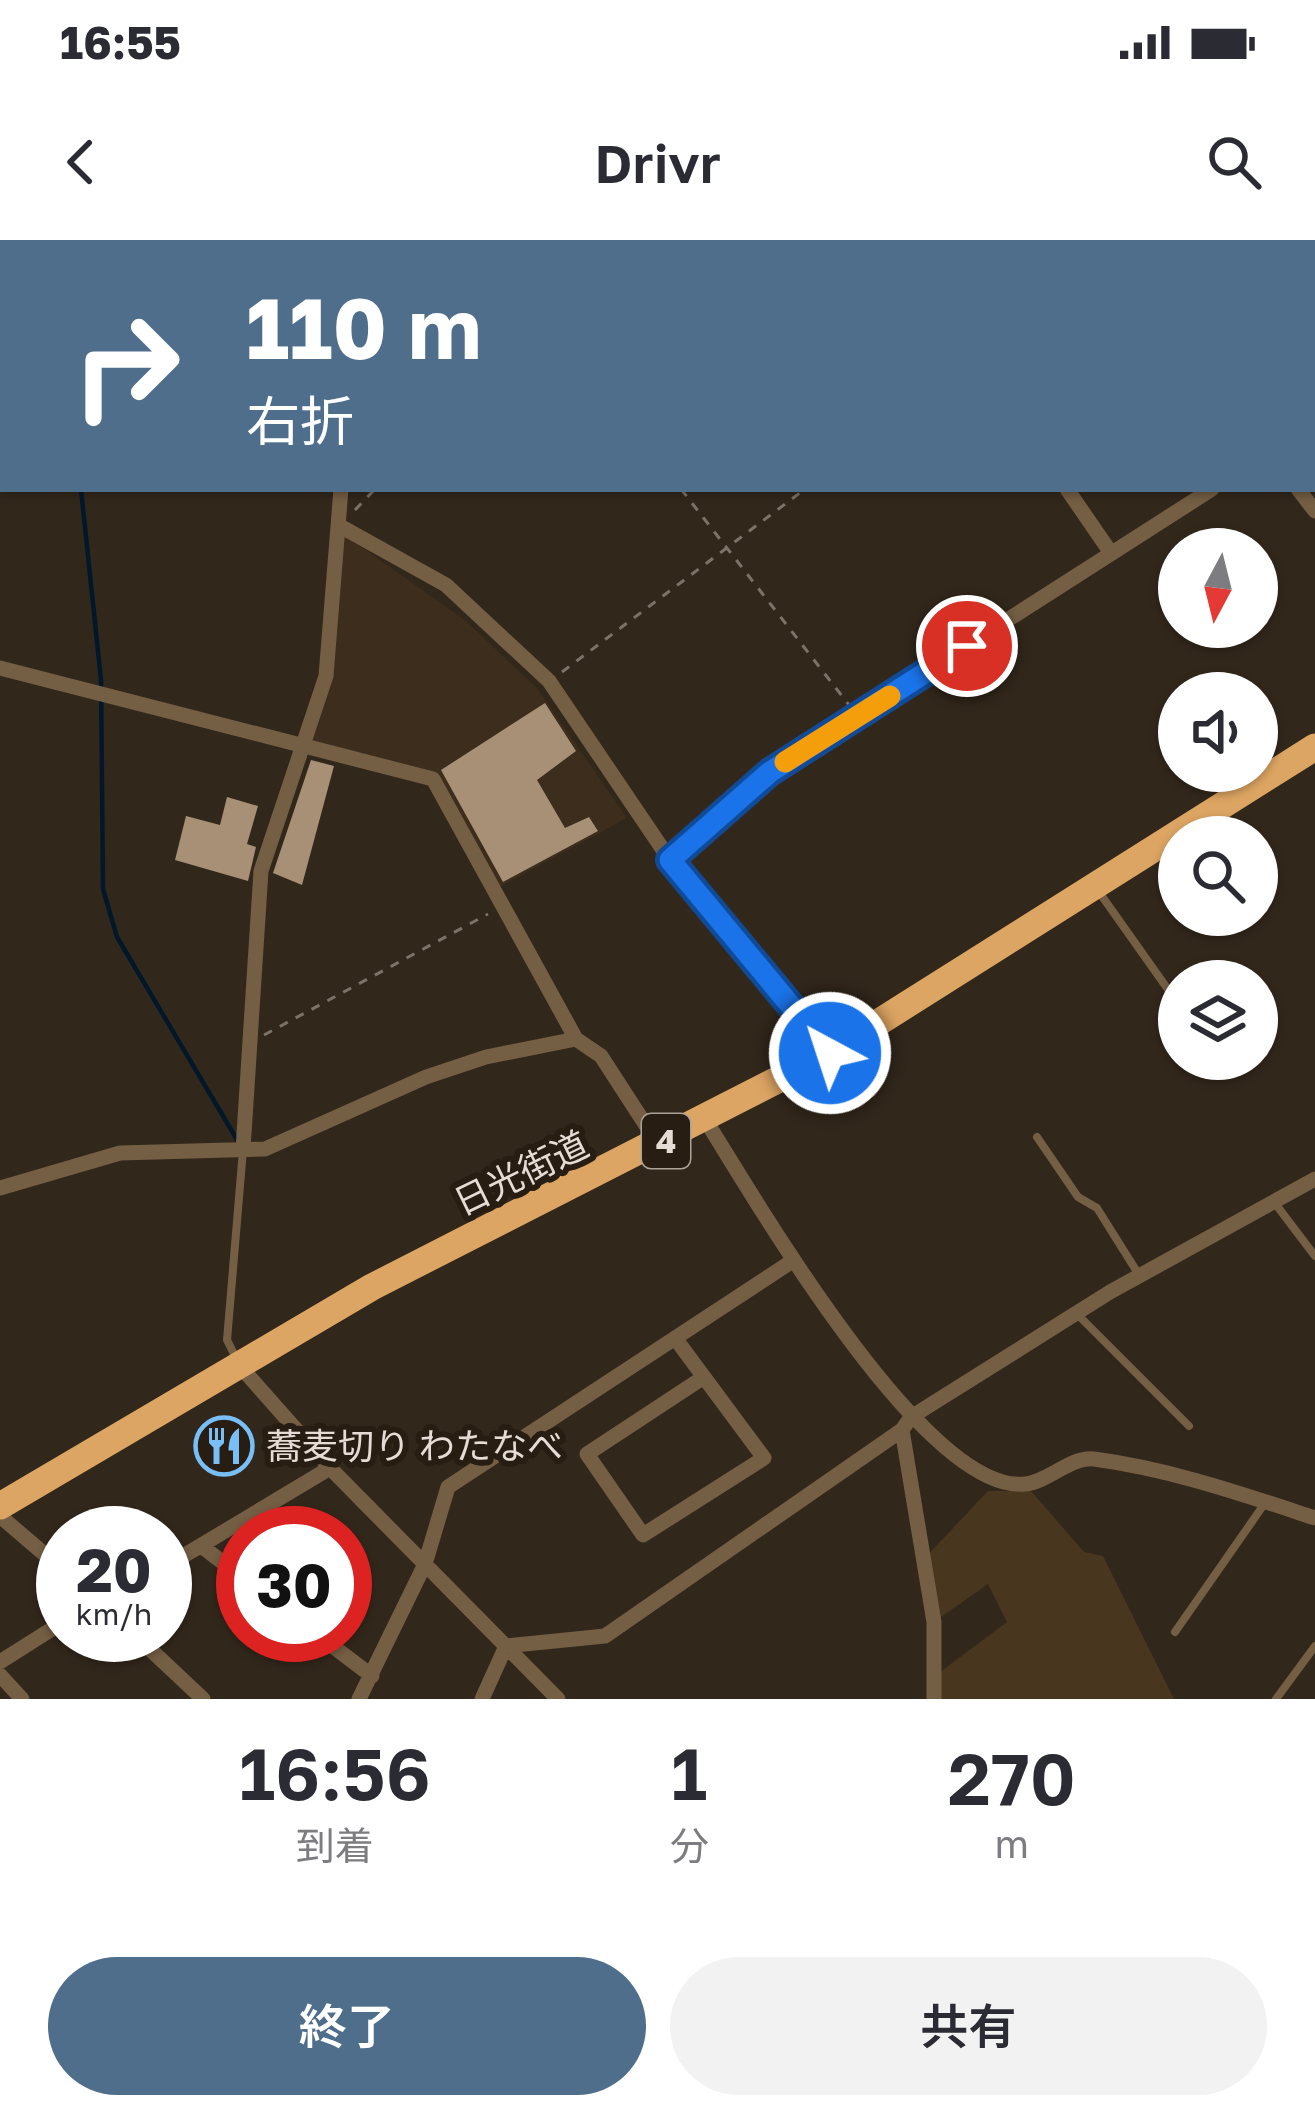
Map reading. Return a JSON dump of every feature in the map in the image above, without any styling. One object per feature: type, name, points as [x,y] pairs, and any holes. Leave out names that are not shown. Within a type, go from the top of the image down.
[{"type":"highway","name":"日光街道","points":[[0,1506],[373,1287],[671,1146],[706,1121],[830,1053],[1315,747]]},
{"type":"street","points":[[243,1149],[261,871],[326,676],[341,492]]},
{"type":"street","points":[[1069,492],[1111,553]]},
{"type":"street","points":[[670,860],[770,772],[1206,492]]},
{"type":"street","points":[[340,526],[446,585],[549,681],[670,860],[830,1053]]},
{"type":"street","points":[[0,668],[433,779],[576,1039],[602,1056],[671,1146]]},
{"type":"street","points":[[0,1188],[120,1154],[265,1149],[486,1057],[576,1039]]},
{"type":"street","points":[[706,1121],[906,1424],[951,1455],[982,1473],[1024,1484],[1090,1458],[1168,1472],[1315,1518]]},
{"type":"street","points":[[506,1646],[604,1636],[906,1424],[1076,1313],[1315,1179]]},
{"type":"street","points":[[359,1699],[425,1564],[448,1487],[794,1260]]},
{"type":"street","points":[[675,1338],[704,1377],[764,1458],[644,1535],[586,1454],[704,1377]]},
{"type":"street","points":[[239,1365],[331,1468],[558,1699]]},
{"type":"street","points":[[906,1424],[934,1622],[934,1699]]},
{"type":"street","points":[[192,1554],[331,1468]]},
{"type":"street","points":[[0,1516],[36,1547]]},
{"type":"street","points":[[203,1548],[216,1558]]},
{"type":"street","points":[[0,1662],[36,1639]]},
{"type":"street","points":[[482,1699],[506,1646]]},
{"type":"street","points":[[164,1662],[203,1699]]},
{"type":"street","points":[[354,1662],[372,1676]]},
{"type":"street","points":[[0,1675],[22,1699]]},
{"type":"lane","points":[[1095,886],[1158,975]]},
{"type":"lane","points":[[1037,1137],[1078,1196],[1097,1208],[1140,1276]]},
{"type":"lane","points":[[239,1365],[227,1340],[243,1149]]},
{"type":"lane","points":[[1273,1201],[1315,1256]]},
{"type":"lane","points":[[1076,1313],[1189,1426]]},
{"type":"lane","points":[[1175,1632],[1266,1502]]},
{"type":"lane","points":[[1276,1699],[1315,1646]]},
{"type":"path","points":[[340,526],[371,492]]},
{"type":"path","points":[[683,492],[858,716]]},
{"type":"path","points":[[549,681],[801,492]]},
{"type":"path","points":[[247,1044],[501,907]]},
{"type":"path","points":[[665,1117],[671,1146]]},
{"type":"shaded area","points":[[345,535],[466,621],[537,688],[627,818],[498,888],[431,774],[308,742],[332,676]]},
{"type":"shaded area","points":[[988,1491],[1031,1491],[1084,1552],[1103,1556],[1174,1699],[934,1699],[932,1678],[1007,1622],[988,1584],[934,1622],[922,1561]]},
{"type":"building","points":[[545,703],[576,751],[537,780],[565,828],[589,817],[598,831],[503,882],[441,770]]},
{"type":"building","points":[[311,760],[334,766],[302,885],[273,873]]},
{"type":"building","points":[[227,797],[258,806],[247,844],[256,847],[248,881],[175,860],[186,816],[220,825]]},
{"type":"waterway","points":[[81,492],[101,680],[103,889],[117,937],[239,1143]]},
{"type":"slow traffic","points":[[785,762],[890,696]]},
{"type":"place","name":"蕎麦切り わたなべ","points":[[224,1446]]},
{"type":"route","points":[[830,1053],[670,860],[770,772],[967,646]]}]
